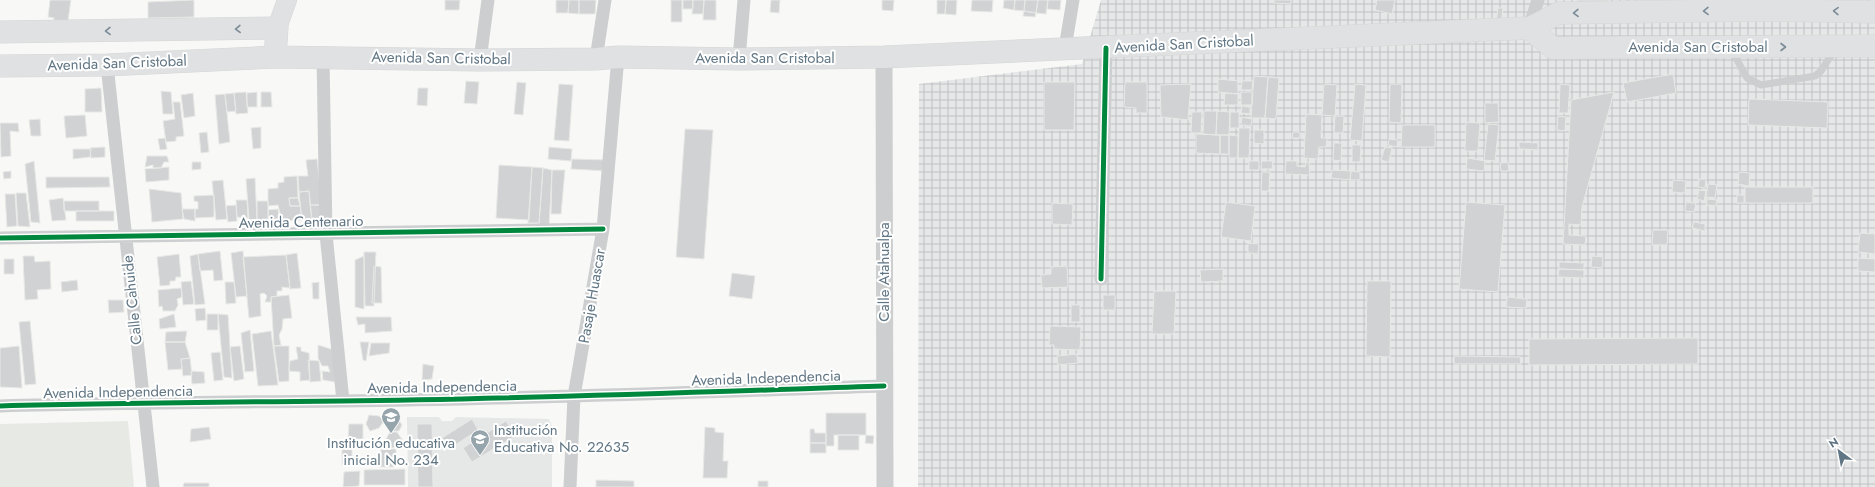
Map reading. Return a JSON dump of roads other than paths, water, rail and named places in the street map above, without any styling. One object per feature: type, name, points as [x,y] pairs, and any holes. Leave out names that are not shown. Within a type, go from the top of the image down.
[{"type":"highway","name":"Avenida San Cristobal","points":[[0,66],[107,65],[275,56],[480,60],[596,59],[618,57],[739,59],[884,57],[1529,28],[1559,13],[1764,10],[1875,12]]},
{"type":"highway","points":[[0,32],[277,28],[275,56]]},
{"type":"highway","name":"Avenida San Cristobal","points":[[1529,28],[1553,48],[1875,46]]},
{"type":"highway","points":[[53,32],[56,65]]},
{"type":"main road","points":[[277,28],[287,0]]},
{"type":"street","points":[[480,60],[488,0]]},
{"type":"street","points":[[596,59],[606,0]]},
{"type":"street","points":[[739,59],[744,0]]},
{"type":"street","points":[[1065,48],[1073,0]]},
{"type":"street","points":[[1529,28],[1538,0]]},
{"type":"street","points":[[1101,279],[1106,48]]},
{"type":"street","points":[[323,56],[326,234],[342,401]]},
{"type":"street","name":"Pasaje Huascar","points":[[570,487],[574,396],[603,229],[618,57]]},
{"type":"street","name":"Calle Atahualpa","points":[[884,57],[885,487]]},
{"type":"street","name":"Calle Cahuide","points":[[107,65],[143,402],[154,487]]},
{"type":"street","name":"Avenida Centenario","points":[[0,238],[603,229]]},
{"type":"street","name":"Avenida Independencia","points":[[0,406],[143,402],[342,401],[574,396],[884,386]]},
{"type":"lane","points":[[1730,47],[1747,78],[1761,85],[1815,76],[1821,71],[1837,46]]},
{"type":"place","name":"Institución educativa inicial No. 234","points":[[391,434]]},
{"type":"place","name":"Institución Educativa No. 22635","points":[[480,456]]}]
